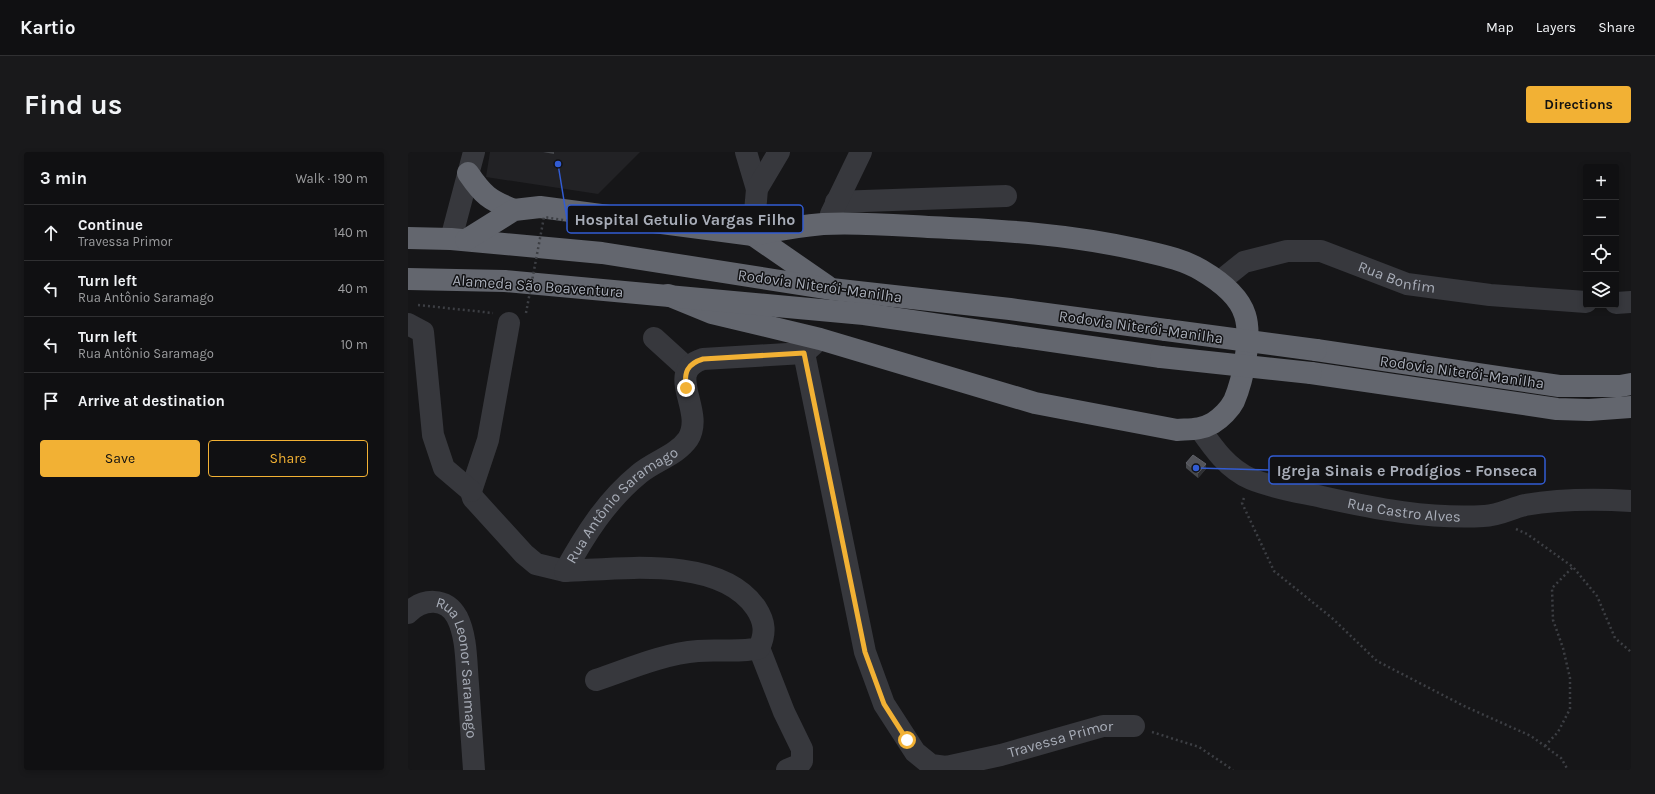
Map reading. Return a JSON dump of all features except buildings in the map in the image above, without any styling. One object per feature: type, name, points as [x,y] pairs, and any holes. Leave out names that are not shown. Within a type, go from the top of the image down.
[{"type":"highway","points":[[468,173],[480,191],[489,198],[514,210]]},
{"type":"highway","points":[[411,240],[458,239],[514,210],[540,207],[753,235],[783,228],[825,224],[1008,230],[1096,240],[1175,258],[1200,269],[1219,282],[1236,298],[1245,315],[1247,333],[1246,354],[1241,380],[1233,402],[1222,416],[1200,429],[1177,430],[1035,403],[820,338],[712,313],[668,295]]},
{"type":"highway","points":[[753,235],[831,289]]},
{"type":"highway","name":"Rodovia Niterói-Manilha","points":[[458,239],[602,253],[651,262],[831,289],[1010,309],[1316,350],[1559,386],[1620,386],[1631,384]]},
{"type":"highway","name":"Alameda São Boaventura","points":[[408,279],[505,281],[668,295]]},
{"type":"highway","name":"Rodovia Niterói-Manilha","points":[[668,295],[864,314],[1161,357],[1311,373],[1557,408],[1589,410],[1631,407]]},
{"type":"street","points":[[458,239],[468,173],[474,152]]},
{"type":"street","points":[[746,152],[757,189],[753,235]]},
{"type":"street","points":[[757,189],[779,152]]},
{"type":"street","points":[[825,224],[861,152]]},
{"type":"street","points":[[836,202],[1006,196]]},
{"type":"street","name":"Rua Bonfim","points":[[1219,282],[1244,262],[1287,251],[1321,251],[1406,284],[1490,295],[1583,302]]},
{"type":"street","points":[[1619,303],[1631,302]]},
{"type":"street","points":[[411,314],[423,332],[433,435],[444,468],[471,491],[473,498],[524,554],[536,564],[565,571]]},
{"type":"street","points":[[471,491],[488,440],[512,317]]},
{"type":"street","points":[[654,338],[687,368],[695,362],[703,359],[804,353],[820,338]]},
{"type":"street","name":"Travessa Primor","points":[[804,353],[865,652],[884,704],[915,752],[931,765],[946,767],[1001,755],[1095,728],[1134,726]]},
{"type":"street","name":"Rua Antônio Saramago","points":[[565,571],[584,538],[609,503],[640,474],[676,451],[688,438],[693,425],[693,410],[684,377],[687,368]]},
{"type":"street","name":"Rua Castro Alves","points":[[1200,429],[1216,452],[1230,465],[1251,478],[1288,490],[1386,511],[1445,517],[1486,516],[1524,506],[1560,500],[1631,501]]},
{"type":"street","name":"Rua Antônio Saramago","points":[[565,571],[643,567],[686,570],[730,585],[748,597],[763,618],[764,632],[759,648]]},
{"type":"street","name":"Rua Leonor Saramago","points":[[408,613],[416,605],[433,600],[444,604],[456,617],[464,642],[474,770]]},
{"type":"street","points":[[596,680],[660,658],[698,651],[739,651],[759,648],[784,712],[802,749],[802,761],[799,765],[787,770]]},
{"type":"path","points":[[411,314],[512,317],[544,216],[642,232]]},
{"type":"path","points":[[1251,478],[1242,503],[1274,571],[1332,618],[1377,661],[1464,706],[1531,736],[1561,758],[1568,770]]},
{"type":"path","points":[[1486,516],[1527,534],[1573,567],[1597,596],[1615,638],[1631,652]]},
{"type":"path","points":[[1545,746],[1558,732],[1570,709],[1570,678],[1563,648],[1553,620],[1552,588],[1573,567]]},
{"type":"path","name":"Travessa Primor","points":[[1134,726],[1199,747],[1233,770]]},
{"type":"shaded area","points":[[490,152],[640,152],[598,194],[486,177]]},
{"type":"place","name":"Hospital Getulio Vargas Filho","points":[[558,164]]},
{"type":"place","name":"Igreja Sinais e Prodígios - Fonseca","points":[[1196,468]]},
{"type":"route","points":[[686,388],[684,377],[687,368],[695,362],[703,359],[804,353],[865,652],[884,704],[907,740]]}]
